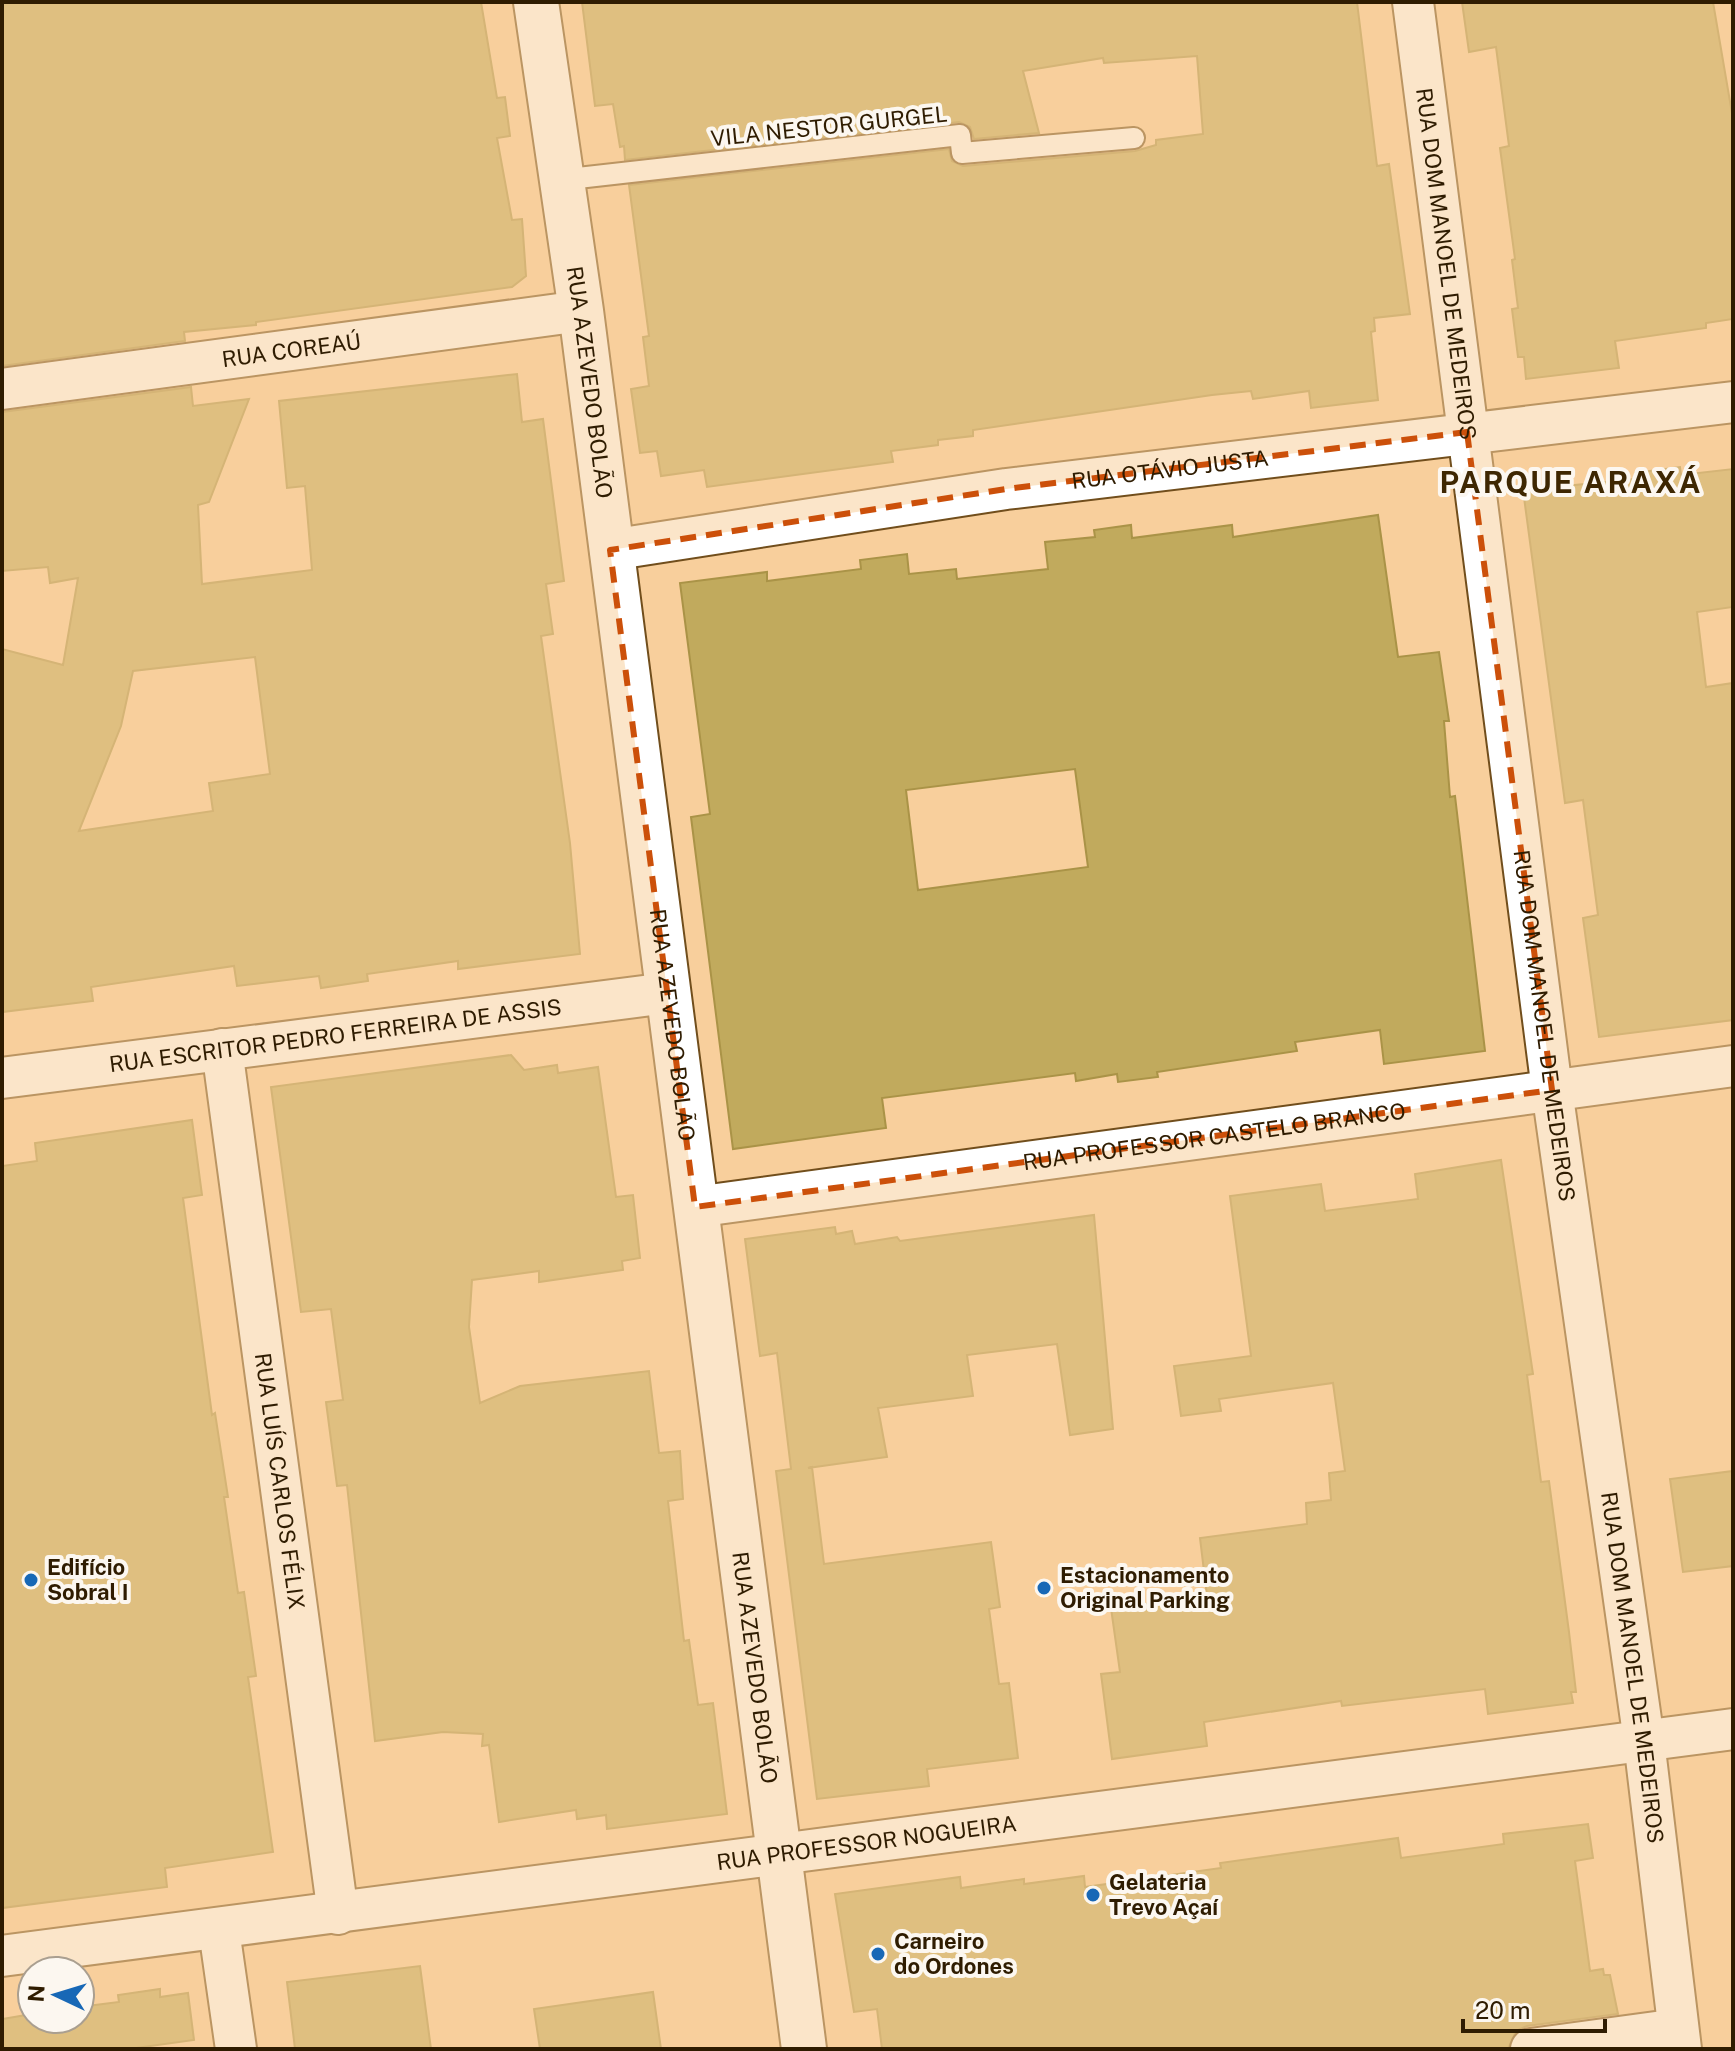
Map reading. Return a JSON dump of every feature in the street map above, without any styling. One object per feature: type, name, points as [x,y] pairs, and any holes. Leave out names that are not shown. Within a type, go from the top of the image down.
[{"type":"street","name":"RUA AZEVEDO BOLÃO","points":[[536,2],[581,311],[804,2049]]},
{"type":"street","name":"RUA DOM MANOEL DE MEDEIROS","points":[[1413,2],[1552,1090],[1644,1741],[1680,2039]]},
{"type":"street","name":"RUA COREAÚ","points":[[2,389],[581,311]]},
{"type":"street","name":"RUA OTÁVIO JUSTA","points":[[610,550],[1006,489],[1733,402]]},
{"type":"street","name":"RUA ESCRITOR PEDRO FERREIRA DE ASSIS","points":[[2,1078],[667,993]]},
{"type":"street","name":"RUA LUÍS CARLOS FÉLIX","points":[[222,1049],[338,1914]]},
{"type":"street","name":"RUA PROFESSOR CASTELO BRANCO","points":[[695,1207],[1733,1066]]},
{"type":"street","name":"RUA PROFESSOR NOGUEIRA","points":[[2,1956],[219,1930],[1733,1729]]},
{"type":"street","points":[[219,1930],[236,2049]]},
{"type":"street","points":[[1531,2049],[1680,2039]]},
{"type":"lane","name":"VILA NESTOR GURGEL","points":[[560,180],[960,135],[962,153],[1134,138]]},
{"type":"highlighted area","points":[[1467,432],[1552,1090],[695,1207],[610,550],[1006,489]]},
{"type":"building","points":[[2,2],[481,2],[497,98],[505,97],[510,136],[497,138],[512,220],[522,219],[526,276],[512,287],[256,322],[256,325],[184,332],[185,341],[2,366]]},
{"type":"building","points":[[582,2],[1357,2],[1377,166],[1389,164],[1410,314],[1374,318],[1375,331],[1371,332],[1378,400],[1311,408],[1309,391],[1253,399],[1251,391],[1212,395],[973,430],[973,436],[938,440],[938,445],[891,451],[893,462],[707,487],[704,470],[661,476],[657,451],[640,453],[631,389],[649,386],[643,337],[649,336],[629,185],[949,149],[952,161],[963,166],[1135,151],[1156,145],[1156,140],[1203,134],[1197,56],[1104,63],[1103,58],[1023,71],[1039,133],[974,139],[970,127],[959,122],[625,160],[613,104],[595,106]]},
{"type":"building","points":[[1462,2],[1713,2],[1733,119],[1733,319],[1706,323],[1706,328],[1615,341],[1619,368],[1526,379],[1524,357],[1518,357],[1512,309],[1518,308],[1512,260],[1515,259],[1500,148],[1509,146],[1496,47],[1469,52]]},
{"type":"building","points":[[517,374],[522,422],[543,419],[564,581],[546,584],[553,634],[541,636],[570,843],[580,954],[458,969],[458,961],[367,974],[368,981],[321,988],[319,976],[237,986],[234,966],[91,987],[93,1001],[2,1012],[2,649],[63,665],[78,578],[50,583],[48,567],[2,571],[2,412],[191,387],[193,406],[249,399],[209,502],[198,505],[202,584],[312,570],[305,486],[287,488],[279,401]],"holes":[[[255,657],[270,774],[209,783],[213,811],[79,831],[121,726],[133,671]]]},
{"type":"building","points":[[1680,467],[1681,475],[1733,469],[1733,607],[1697,612],[1706,687],[1733,683],[1733,1020],[1599,1037],[1583,918],[1598,915],[1583,800],[1565,803],[1523,490],[1635,479],[1635,473]]},
{"type":"building","points":[[1378,515],[1398,657],[1439,652],[1449,721],[1444,721],[1450,797],[1455,796],[1485,1051],[1384,1064],[1380,1030],[1295,1042],[1297,1051],[1157,1072],[1158,1077],[1118,1082],[1117,1074],[1076,1081],[1075,1073],[882,1098],[886,1128],[733,1149],[691,817],[710,814],[680,583],[767,572],[767,581],[861,569],[860,560],[907,554],[909,574],[956,569],[957,579],[1048,569],[1045,542],[1095,537],[1094,530],[1131,525],[1132,538],[1232,525],[1233,537]],"holes":[[[1075,769],[1088,867],[918,890],[906,790]]]},
{"type":"building","points":[[511,1055],[524,1070],[557,1065],[558,1073],[598,1067],[616,1197],[633,1195],[640,1258],[622,1261],[623,1270],[539,1282],[539,1271],[472,1280],[469,1327],[480,1403],[520,1386],[649,1371],[659,1453],[680,1451],[683,1499],[668,1501],[684,1641],[689,1640],[698,1705],[713,1703],[727,1814],[607,1829],[606,1815],[577,1819],[576,1810],[499,1822],[489,1745],[482,1746],[483,1734],[443,1732],[375,1741],[347,1485],[337,1486],[326,1402],[343,1400],[331,1309],[301,1312],[271,1087]]},
{"type":"building","points":[[192,1120],[202,1195],[183,1198],[212,1415],[215,1413],[228,1497],[224,1497],[238,1593],[244,1592],[256,1676],[248,1677],[273,1852],[165,1868],[167,1887],[2,1908],[2,1166],[37,1161],[35,1143]]},
{"type":"building","points":[[1501,1160],[1533,1374],[1527,1375],[1541,1482],[1549,1481],[1576,1692],[1571,1692],[1573,1703],[1488,1714],[1485,1689],[1342,1706],[1341,1701],[1204,1722],[1207,1746],[1112,1759],[1101,1674],[1120,1672],[1111,1608],[1207,1596],[1200,1538],[1307,1524],[1306,1503],[1331,1500],[1329,1473],[1345,1471],[1333,1383],[1219,1399],[1221,1411],[1181,1416],[1174,1366],[1251,1356],[1230,1196],[1321,1184],[1325,1211],[1418,1199],[1415,1174]]},
{"type":"building","points":[[1094,1215],[1113,1429],[1070,1435],[1057,1344],[967,1355],[973,1396],[878,1408],[887,1457],[812,1467],[824,1564],[991,1542],[1000,1607],[989,1609],[999,1684],[1009,1683],[1018,1758],[927,1769],[929,1786],[817,1799],[776,1471],[791,1469],[777,1353],[760,1356],[745,1239],[835,1227],[836,1234],[852,1231],[855,1244],[897,1237],[900,1241]]},
{"type":"building","points":[[1733,1471],[1733,1566],[1683,1572],[1670,1479]]},
{"type":"building","points":[[1588,1824],[1593,1858],[1575,1861],[1590,1971],[1603,1969],[1604,1975],[1610,1975],[1618,2014],[1527,2026],[1516,2031],[1508,2049],[882,2049],[877,2009],[854,2012],[835,1894],[960,1877],[961,1888],[1024,1879],[1024,1884],[1084,1876],[1085,1887],[1221,1868],[1220,1863],[1398,1838],[1401,1858],[1504,1844],[1503,1834]]},
{"type":"building","points":[[420,1966],[431,2049],[295,2049],[287,1982]]},
{"type":"building","points":[[160,1989],[160,1997],[188,1993],[194,2040],[129,2049],[2,2049],[2,2019],[16,2017],[16,2035],[96,2035],[96,2005],[119,2002],[118,1995]]},
{"type":"building","points":[[653,1992],[661,2049],[540,2049],[534,2009]]},
{"type":"place","name":"Edifício Sobral I","points":[[31,1580]]},
{"type":"place","name":"Estacionamento Original Parking","points":[[1044,1588]]},
{"type":"place","name":"Gelateria Trevo Açaí","points":[[1093,1895]]},
{"type":"place","name":"Carneiro do Ordones","points":[[878,1954]]},
{"type":"district","name":"PARQUE ARAXÁ","points":[[1571,483]]}]
